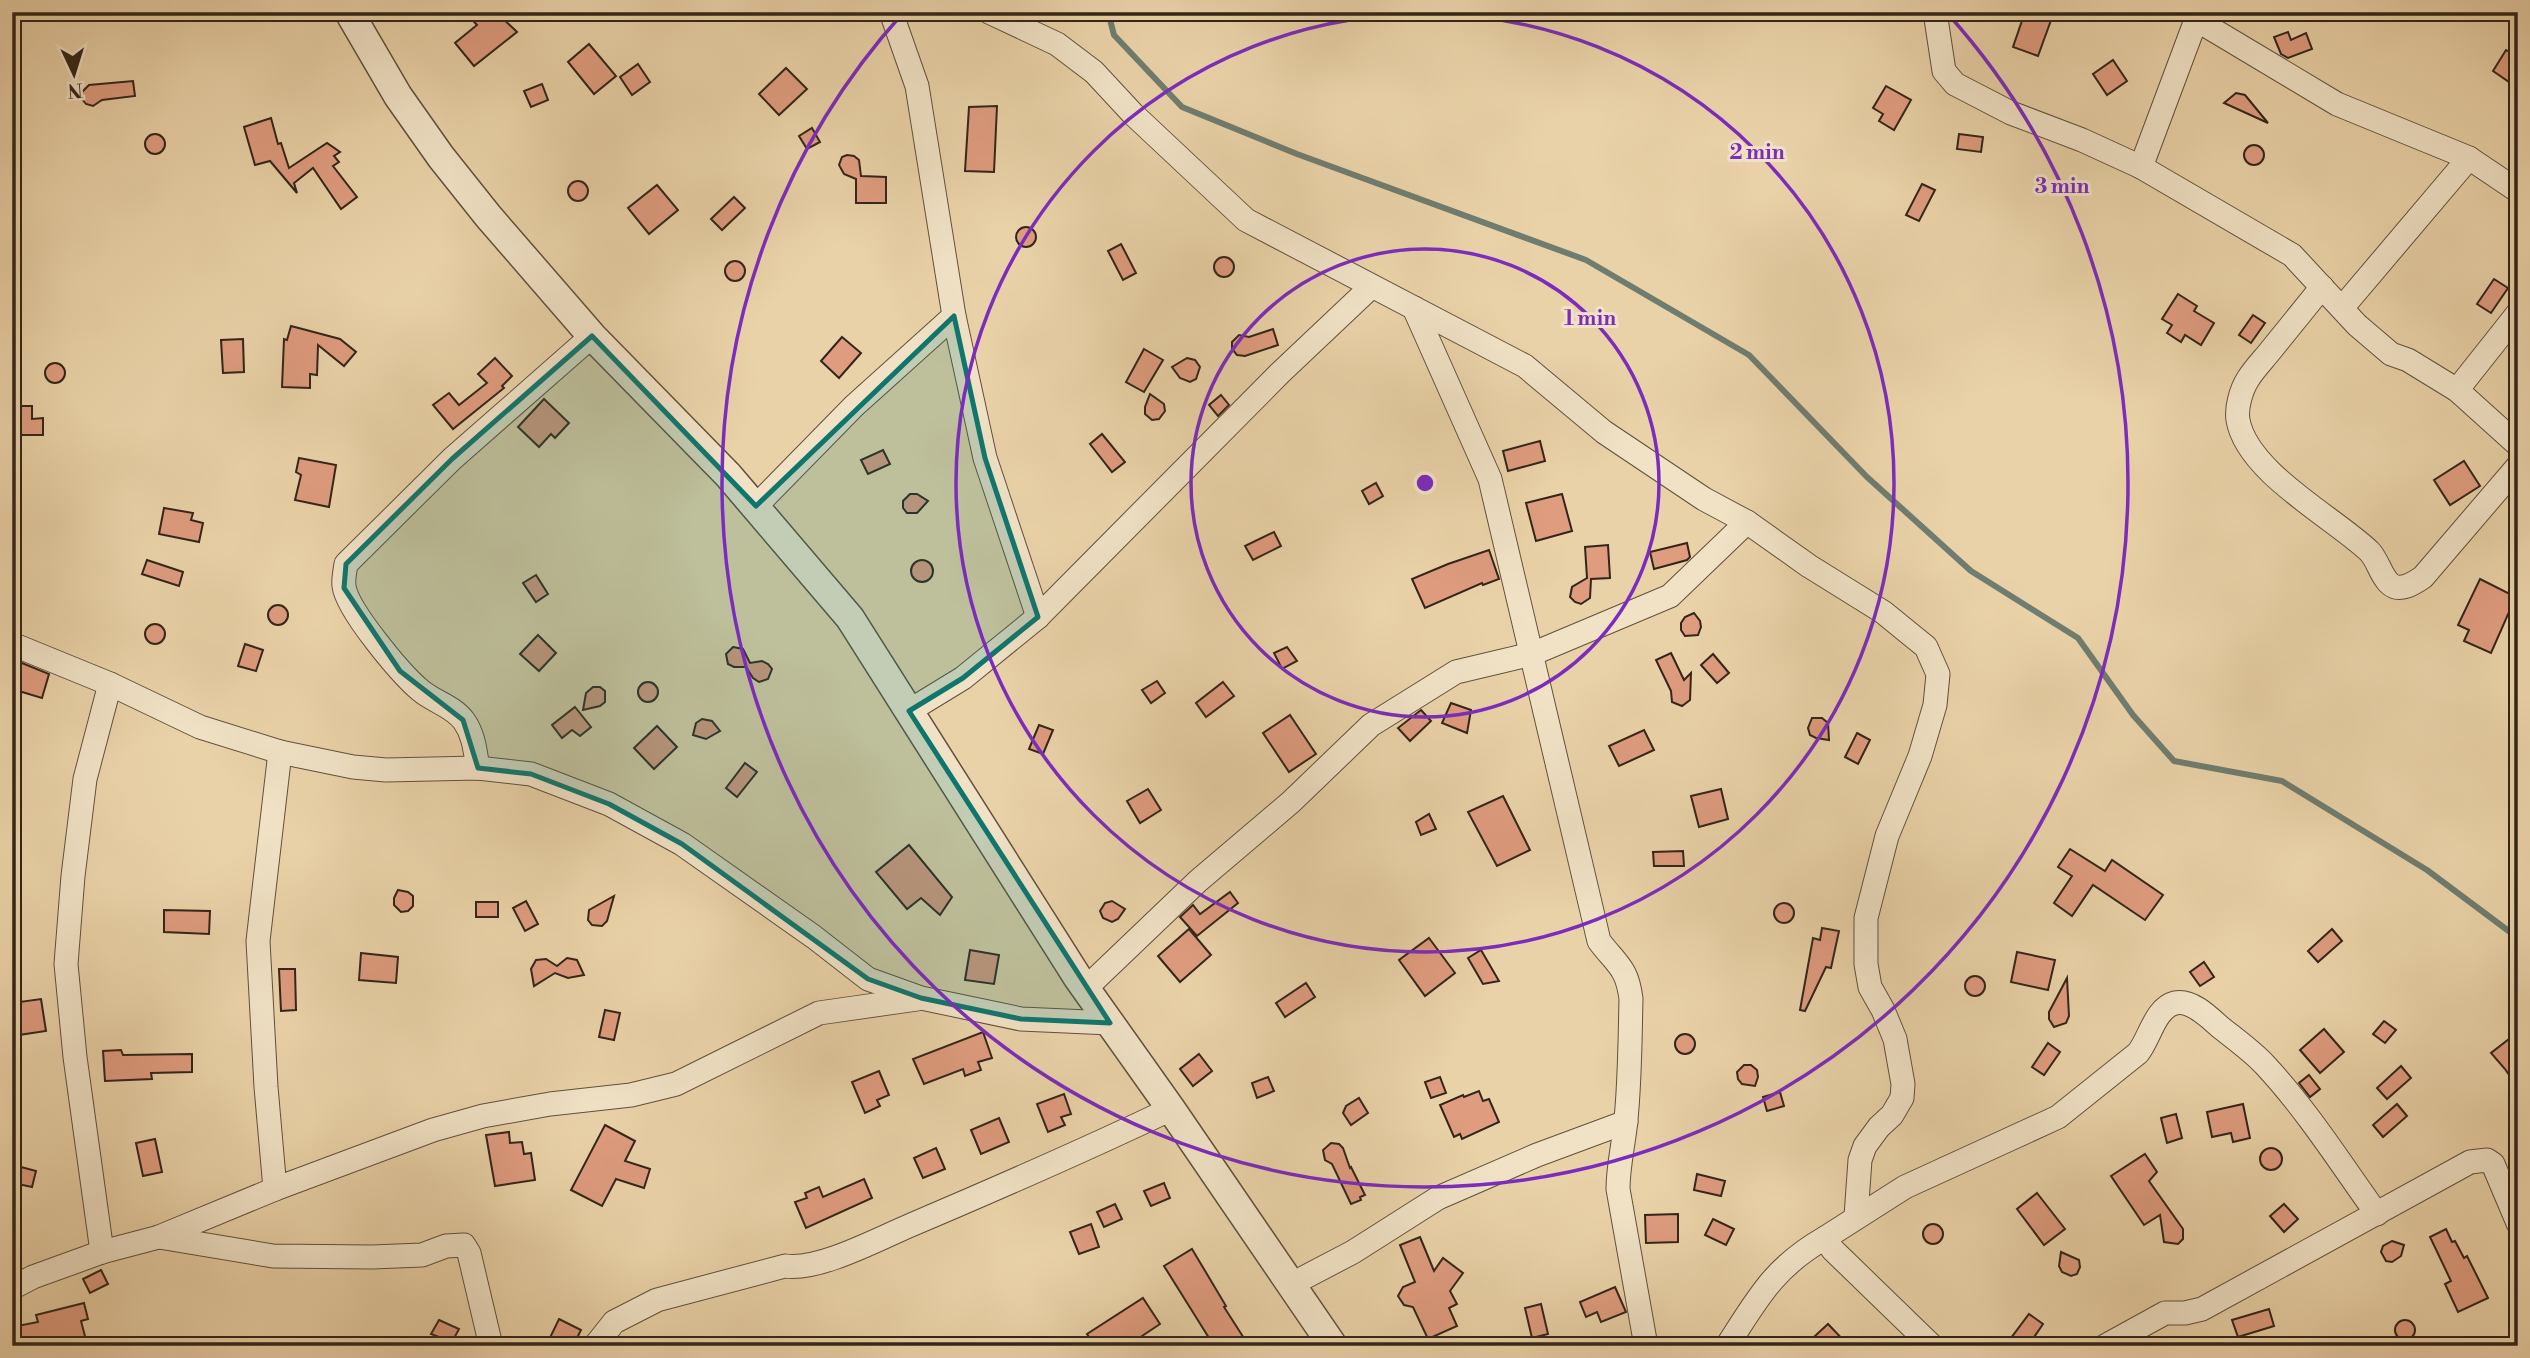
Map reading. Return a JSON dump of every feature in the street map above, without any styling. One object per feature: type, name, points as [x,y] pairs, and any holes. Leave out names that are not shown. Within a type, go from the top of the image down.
[{"type":"street","points":[[349,12],[398,96],[441,157],[488,216],[592,337],[729,475],[850,618],[1085,989],[1171,1109],[1333,1346]]},
{"type":"street","points":[[891,12],[917,86],[954,316],[985,458],[1038,617]]},
{"type":"street","points":[[989,12],[1057,44],[1094,72],[1133,114],[1247,220],[1525,366],[1604,432],[1883,612],[1926,647],[1938,674],[1931,718],[1920,756],[1887,836],[1867,918],[1866,964],[1870,988],[1884,1010],[1895,1039],[1903,1084],[1902,1098],[1892,1115],[1865,1146],[1860,1160],[1856,1216]]},
{"type":"street","points":[[1935,12],[1944,71],[1955,84],[2011,113],[2082,140],[2141,167],[2292,255],[2357,325],[2391,355],[2408,360],[2457,390],[2518,445]]},
{"type":"street","points":[[2141,167],[2197,16],[2337,104],[2469,158],[2518,191]]},
{"type":"street","points":[[2342,308],[2469,158]]},
{"type":"street","points":[[909,711],[963,678],[1038,617],[1280,373],[1371,286]]},
{"type":"street","points":[[2322,287],[2248,379],[2240,398],[2238,420],[2247,442],[2264,465],[2311,508],[2349,533],[2372,554],[2389,583],[2400,587],[2410,586],[2423,577],[2518,466]]},
{"type":"street","points":[[1414,308],[1490,479],[1599,941],[1624,969],[1629,984],[1631,999],[1626,1122],[1618,1166],[1618,1189],[1646,1346]]},
{"type":"street","points":[[2457,390],[2518,313]]},
{"type":"street","points":[[756,506],[854,406],[954,316]]},
{"type":"street","points":[[478,768],[472,737],[463,720],[450,708],[420,690],[400,671],[359,616],[344,588],[346,565],[452,459],[592,337]]},
{"type":"street","points":[[1085,989],[1198,881],[1291,802],[1371,725],[1456,672],[1532,654],[1670,596],[1747,522]]},
{"type":"street","points":[[12,644],[110,684],[200,727],[280,752],[353,767],[478,768],[531,774],[609,804],[682,844],[814,937],[868,979],[922,998],[1021,1020],[1110,1023]]},
{"type":"street","points":[[102,1252],[75,1057],[66,964],[85,779],[110,684]]},
{"type":"street","points":[[275,1189],[257,941],[280,752]]},
{"type":"street","points":[[12,1288],[33,1277],[102,1252],[159,1237],[275,1189],[433,1130],[483,1116],[550,1104],[631,1095],[676,1084],[819,1013],[922,998]]},
{"type":"street","points":[[1727,1346],[1769,1281],[1801,1252],[1905,1187],[2058,1117],[2138,1053],[2146,1043],[2163,1008],[2175,1003],[2185,1002],[2205,1014],[2264,1063],[2377,1214]]},
{"type":"street","points":[[595,1346],[614,1322],[657,1300],[785,1266],[807,1267],[1081,1152],[1171,1109]]},
{"type":"street","points":[[1290,1285],[1353,1252],[1438,1198],[1537,1154],[1626,1122]]},
{"type":"street","points":[[2105,1346],[2165,1313],[2185,1313],[2202,1309],[2470,1162],[2487,1160],[2493,1164],[2518,1223]]},
{"type":"street","points":[[159,1237],[273,1256],[372,1258],[422,1255],[446,1246],[464,1245],[469,1253],[491,1346]]},
{"type":"street","points":[[1825,1238],[1833,1250],[1932,1346]]},
{"type":"highlighted area","points":[[954,316],[985,458],[1038,617],[963,678],[909,711],[1110,1023],[1021,1019],[921,998],[868,979],[682,844],[609,804],[531,774],[478,768],[463,720],[400,671],[344,588],[346,564],[452,459],[592,336],[756,506]]},
{"type":"building","points":[[465,12],[496,12],[517,32],[474,66],[455,43],[477,25]]},
{"type":"building","points":[[2025,12],[2054,12],[2038,56],[2013,47]]},
{"type":"building","points":[[2288,32],[2291,40],[2306,33],[2312,49],[2288,58],[2281,54],[2274,37]]},
{"type":"building","points":[[589,44],[616,76],[594,94],[568,62]]},
{"type":"building","points":[[2506,50],[2518,57],[2518,74],[2512,84],[2493,71]]},
{"type":"building","points":[[2113,60],[2127,81],[2107,95],[2093,74]]},
{"type":"building","points":[[638,64],[650,82],[632,95],[620,77]]},
{"type":"building","points":[[786,68],[807,89],[779,115],[759,94]]},
{"type":"building","points":[[133,81],[135,96],[102,100],[93,106],[82,99],[82,92],[89,85]]},
{"type":"building","points":[[542,84],[548,100],[531,107],[524,91]]},
{"type":"building","points":[[1886,86],[1911,100],[1894,130],[1879,121],[1883,114],[1873,108]]},
{"type":"building","points":[[2236,93],[2245,95],[2268,123],[2224,103]]},
{"type":"building","points":[[997,106],[994,172],[965,171],[969,107]]},
{"type":"building","points":[[271,118],[278,144],[281,143],[289,168],[327,143],[340,152],[334,156],[339,162],[333,166],[357,197],[341,209],[313,168],[294,183],[297,193],[270,161],[255,165],[244,127]]},
{"type":"building","points":[[812,128],[820,142],[807,149],[799,136]]},
{"type":"building","points":[[151,134],[159,134],[165,144],[159,154],[151,154],[145,148],[145,140]]},
{"type":"building","points":[[1959,134],[1983,137],[1981,152],[1957,149]]},
{"type":"building","points":[[2250,145],[2258,145],[2264,155],[2258,165],[2250,165],[2244,159],[2244,151]]},
{"type":"building","points":[[847,155],[859,160],[861,176],[886,177],[886,203],[856,203],[856,179],[844,174],[839,165],[842,157]]},
{"type":"building","points":[[574,181],[582,181],[588,191],[582,201],[574,201],[568,195],[568,187]]},
{"type":"building","points":[[1922,184],[1935,190],[1919,221],[1906,215]]},
{"type":"building","points":[[657,185],[678,210],[649,234],[628,208]]},
{"type":"building","points":[[734,197],[745,208],[722,230],[711,219]]},
{"type":"building","points":[[1022,227],[1030,227],[1036,237],[1030,247],[1022,247],[1016,241],[1016,233]]},
{"type":"building","points":[[1121,244],[1136,273],[1123,280],[1108,251]]},
{"type":"building","points":[[1220,257],[1228,257],[1234,267],[1228,277],[1220,277],[1214,271],[1214,263]]},
{"type":"building","points":[[731,261],[739,261],[745,271],[739,281],[731,281],[725,275],[725,267]]},
{"type":"building","points":[[2494,279],[2508,288],[2491,313],[2477,304]]},
{"type":"building","points":[[2178,294],[2197,306],[2194,311],[2214,323],[2201,345],[2185,335],[2181,342],[2167,333],[2172,325],[2162,319]]},
{"type":"building","points":[[2253,315],[2265,323],[2251,343],[2239,335]]},
{"type":"building","points":[[291,326],[340,339],[356,352],[344,366],[318,345],[317,375],[310,374],[310,388],[282,387],[284,339],[287,340]]},
{"type":"building","points":[[1273,329],[1278,345],[1245,356],[1237,355],[1232,349],[1232,342],[1239,335],[1249,337]]},
{"type":"building","points":[[842,337],[861,353],[839,378],[821,361]]},
{"type":"building","points":[[243,339],[244,372],[223,373],[221,340]]},
{"type":"building","points":[[1144,349],[1163,360],[1144,392],[1126,382]]},
{"type":"building","points":[[495,358],[512,376],[502,386],[504,388],[453,429],[433,405],[449,393],[459,405],[487,383],[478,374]]},
{"type":"building","points":[[1187,358],[1195,360],[1200,367],[1196,379],[1190,382],[1180,378],[1172,367]]},
{"type":"building","points":[[51,363],[59,363],[65,373],[59,383],[51,383],[45,377],[45,369]]},
{"type":"building","points":[[1150,394],[1164,404],[1165,411],[1159,419],[1152,420],[1145,414]]},
{"type":"building","points":[[1221,395],[1229,405],[1218,416],[1209,405]]},
{"type":"building","points":[[544,399],[569,423],[555,438],[551,434],[539,447],[518,427]]},
{"type":"building","points":[[14,406],[32,406],[32,419],[43,418],[43,435],[14,435]]},
{"type":"building","points":[[1102,434],[1125,462],[1112,472],[1090,444]]},
{"type":"building","points":[[1540,441],[1545,461],[1508,471],[1503,451]]},
{"type":"building","points":[[883,450],[890,464],[868,474],[861,460]]},
{"type":"building","points":[[299,458],[336,465],[329,507],[295,500],[301,475],[296,472]]},
{"type":"building","points":[[2464,461],[2480,486],[2450,505],[2434,480]]},
{"type":"building","points":[[1376,483],[1383,496],[1369,504],[1362,491]]},
{"type":"building","points":[[910,494],[917,494],[928,501],[917,513],[907,513],[903,508],[903,501]]},
{"type":"building","points":[[1562,494],[1572,531],[1536,541],[1526,503]]},
{"type":"building","points":[[164,508],[193,513],[191,520],[203,523],[199,542],[159,534]]},
{"type":"building","points":[[1274,532],[1281,546],[1253,560],[1245,546]]},
{"type":"building","points":[[1687,543],[1690,557],[1687,560],[1654,569],[1650,552]]},
{"type":"building","points":[[1608,545],[1610,578],[1591,579],[1590,598],[1581,604],[1575,602],[1570,597],[1572,587],[1587,578],[1585,547]]},
{"type":"building","points":[[1489,550],[1499,579],[1483,585],[1482,583],[1425,608],[1412,579]]},
{"type":"building","points":[[147,560],[183,572],[179,586],[142,574]]},
{"type":"building","points":[[922,560],[930,563],[933,571],[930,579],[922,582],[914,579],[911,571],[914,563]]},
{"type":"building","points":[[536,575],[548,594],[536,602],[523,583]]},
{"type":"building","points":[[2480,579],[2518,598],[2518,616],[2509,612],[2491,653],[2464,641],[2469,630],[2458,625]]},
{"type":"building","points":[[274,605],[282,605],[288,615],[282,625],[274,625],[268,619],[268,611]]},
{"type":"building","points":[[1694,613],[1700,621],[1698,635],[1685,636],[1681,623],[1685,617]]},
{"type":"building","points":[[151,624],[159,624],[165,634],[159,644],[151,644],[145,638],[145,630]]},
{"type":"building","points":[[538,635],[556,653],[539,671],[520,654]]},
{"type":"building","points":[[245,644],[263,650],[256,671],[238,666]]},
{"type":"building","points":[[733,647],[743,649],[750,663],[762,661],[768,664],[772,669],[768,679],[759,682],[746,667],[728,664],[726,654]]},
{"type":"building","points":[[1287,647],[1297,661],[1282,669],[1274,653]]},
{"type":"building","points":[[1671,653],[1684,680],[1691,673],[1690,700],[1682,706],[1672,702],[1671,691],[1656,660]]},
{"type":"building","points":[[1713,654],[1729,673],[1717,683],[1701,665]]},
{"type":"building","points":[[17,661],[49,674],[42,698],[12,689]]},
{"type":"building","points":[[1157,681],[1165,693],[1151,703],[1142,690]]},
{"type":"building","points":[[644,682],[652,682],[658,692],[652,702],[644,702],[638,696],[638,688]]},
{"type":"building","points":[[1223,682],[1234,696],[1206,717],[1196,703]]},
{"type":"building","points":[[593,687],[600,687],[605,691],[605,702],[583,710],[586,693]]},
{"type":"building","points":[[1451,703],[1471,710],[1467,733],[1442,723]]},
{"type":"building","points":[[575,707],[591,727],[580,736],[572,730],[562,738],[552,725]]},
{"type":"building","points":[[1421,710],[1431,721],[1410,741],[1398,728]]},
{"type":"building","points":[[1290,715],[1316,754],[1289,772],[1263,733]]},
{"type":"building","points":[[1812,718],[1822,718],[1828,723],[1829,740],[1810,735],[1808,728]]},
{"type":"building","points":[[702,719],[712,721],[720,731],[706,739],[693,735],[696,723]]},
{"type":"building","points":[[1039,725],[1053,730],[1043,754],[1029,749]]},
{"type":"building","points":[[657,726],[677,747],[654,769],[634,748]]},
{"type":"building","points":[[1644,730],[1654,750],[1619,766],[1609,746]]},
{"type":"building","points":[[1857,733],[1870,740],[1858,764],[1845,757]]},
{"type":"building","points":[[745,763],[757,772],[737,797],[726,788]]},
{"type":"building","points":[[1148,789],[1161,810],[1140,823],[1127,801]]},
{"type":"building","points":[[1721,789],[1728,819],[1699,827],[1691,796]]},
{"type":"building","points":[[1503,796],[1530,850],[1497,866],[1468,812]]},
{"type":"building","points":[[1429,814],[1436,829],[1421,835],[1416,822]]},
{"type":"building","points":[[909,845],[952,897],[940,915],[921,898],[907,909],[876,872]]},
{"type":"building","points":[[2070,849],[2105,871],[2112,860],[2163,895],[2145,920],[2093,885],[2072,916],[2054,903],[2072,876],[2058,867]]},
{"type":"building","points":[[1683,851],[1684,866],[1654,866],[1653,852]]},
{"type":"building","points":[[398,890],[413,896],[413,906],[408,911],[401,912],[394,905]]},
{"type":"building","points":[[1230,892],[1238,903],[1197,936],[1180,917],[1193,905],[1200,914]]},
{"type":"building","points":[[614,896],[607,921],[602,926],[592,925],[588,920],[589,910]]},
{"type":"building","points":[[526,901],[538,924],[525,931],[513,908]]},
{"type":"building","points":[[1112,901],[1125,909],[1118,919],[1112,922],[1103,918],[1100,911],[1105,903]]},
{"type":"building","points":[[476,902],[498,902],[498,917],[476,917]]},
{"type":"building","points":[[1780,903],[1788,903],[1794,913],[1788,923],[1780,923],[1774,917],[1774,909]]},
{"type":"building","points":[[164,910],[210,911],[209,934],[164,932]]},
{"type":"building","points":[[1822,928],[1839,931],[1831,968],[1826,967],[1805,1011],[1800,1010],[1813,938],[1820,940]]},
{"type":"building","points":[[1189,929],[1211,955],[1180,982],[1158,956]]},
{"type":"building","points":[[2332,929],[2342,941],[2318,962],[2308,951]]},
{"type":"building","points":[[1429,938],[1455,973],[1425,996],[1399,960]]},
{"type":"building","points":[[970,950],[999,955],[994,984],[965,980]]},
{"type":"building","points":[[1481,950],[1499,981],[1483,984],[1468,958]]},
{"type":"building","points":[[2017,952],[2055,960],[2048,990],[2011,982]]},
{"type":"building","points":[[361,953],[398,957],[396,983],[359,980]]},
{"type":"building","points":[[567,958],[577,960],[584,975],[568,978],[555,973],[534,986],[531,969],[536,960],[546,959],[557,966]]},
{"type":"building","points":[[2204,962],[2214,977],[2200,986],[2190,972]]},
{"type":"building","points":[[279,969],[295,969],[296,1010],[281,1011]]},
{"type":"building","points":[[1971,976],[1979,976],[1985,986],[1979,996],[1971,996],[1965,990],[1965,982]]},
{"type":"building","points":[[2067,978],[2069,1016],[2066,1023],[2054,1027],[2049,1019],[2049,1012]]},
{"type":"building","points":[[1306,983],[1315,997],[1285,1017],[1276,1003]]},
{"type":"building","points":[[41,999],[46,1031],[12,1036],[12,1003]]},
{"type":"building","points":[[605,1010],[620,1013],[614,1040],[599,1037]]},
{"type":"building","points":[[2384,1021],[2396,1030],[2385,1043],[2373,1034]]},
{"type":"building","points":[[2324,1029],[2344,1052],[2320,1073],[2300,1050]]},
{"type":"building","points":[[983,1032],[992,1058],[978,1062],[981,1070],[965,1076],[963,1069],[924,1084],[913,1059]]},
{"type":"building","points":[[2518,1032],[2518,1088],[2491,1053]]},
{"type":"building","points":[[1681,1034],[1689,1034],[1695,1044],[1689,1054],[1681,1054],[1675,1048],[1675,1040]]},
{"type":"building","points":[[2048,1043],[2060,1052],[2044,1075],[2032,1067]]},
{"type":"building","points":[[121,1050],[123,1055],[192,1054],[192,1072],[151,1073],[152,1079],[105,1081],[103,1051]]},
{"type":"building","points":[[1199,1054],[1212,1071],[1193,1086],[1180,1069]]},
{"type":"building","points":[[1744,1065],[1751,1065],[1757,1070],[1755,1086],[1742,1084],[1738,1079],[1737,1072]]},
{"type":"building","points":[[2401,1066],[2411,1078],[2387,1099],[2377,1088]]},
{"type":"building","points":[[879,1071],[889,1095],[877,1100],[880,1106],[865,1113],[852,1082]]},
{"type":"building","points":[[2309,1075],[2320,1089],[2310,1097],[2299,1083]]},
{"type":"building","points":[[1268,1077],[1274,1091],[1257,1098],[1252,1083]]},
{"type":"building","points":[[1440,1077],[1446,1093],[1431,1098],[1425,1082]]},
{"type":"building","points":[[1479,1091],[1483,1101],[1489,1099],[1499,1122],[1462,1139],[1460,1134],[1454,1137],[1440,1105]]},
{"type":"building","points":[[1780,1092],[1784,1106],[1767,1111],[1763,1097]]},
{"type":"building","points":[[1064,1094],[1071,1114],[1061,1117],[1065,1125],[1048,1132],[1037,1104]]},
{"type":"building","points":[[1359,1098],[1368,1113],[1351,1125],[1343,1113],[1346,1106]]},
{"type":"building","points":[[2243,1104],[2250,1138],[2233,1142],[2231,1133],[2212,1137],[2207,1112]]},
{"type":"building","points":[[2397,1104],[2407,1116],[2383,1137],[2373,1125]]},
{"type":"building","points":[[2176,1114],[2182,1138],[2167,1143],[2161,1118]]},
{"type":"building","points":[[999,1118],[1009,1142],[981,1154],[971,1130]]},
{"type":"building","points":[[605,1125],[635,1141],[625,1161],[650,1169],[644,1188],[616,1179],[602,1206],[571,1190]]},
{"type":"building","points":[[509,1132],[510,1143],[522,1142],[524,1154],[531,1153],[535,1180],[495,1186],[486,1135]]},
{"type":"building","points":[[155,1139],[162,1172],[143,1176],[136,1143]]},
{"type":"building","points":[[1331,1143],[1339,1144],[1343,1148],[1350,1168],[1365,1195],[1360,1197],[1361,1200],[1351,1204],[1332,1164],[1325,1160],[1323,1150]]},
{"type":"building","points":[[936,1148],[945,1169],[923,1178],[914,1158]]},
{"type":"building","points":[[2271,1148],[2281,1155],[2282,1159],[2275,1169],[2271,1170],[2261,1163],[2260,1159],[2267,1149]]},
{"type":"building","points":[[2145,1154],[2157,1172],[2149,1181],[2183,1229],[2183,1239],[2178,1244],[2164,1242],[2160,1215],[2144,1225],[2111,1176]]},
{"type":"building","points":[[21,1167],[36,1171],[32,1187],[18,1184]]},
{"type":"building","points":[[1697,1174],[1725,1181],[1721,1196],[1694,1190]]},
{"type":"building","points":[[864,1179],[872,1198],[806,1228],[795,1202],[807,1198],[805,1193],[819,1187],[823,1197]]},
{"type":"building","points":[[1164,1183],[1170,1198],[1151,1206],[1144,1191]]},
{"type":"building","points":[[2037,1193],[2065,1229],[2044,1245],[2017,1209]]},
{"type":"building","points":[[1115,1204],[1122,1219],[1104,1227],[1097,1212]]},
{"type":"building","points":[[2284,1204],[2298,1219],[2284,1232],[2270,1216]]},
{"type":"building","points":[[1678,1214],[1678,1242],[1646,1243],[1645,1215]]},
{"type":"building","points":[[1713,1219],[1734,1229],[1726,1245],[1705,1235]]},
{"type":"building","points":[[1091,1224],[1099,1247],[1079,1254],[1070,1232]]},
{"type":"building","points":[[1929,1224],[1937,1224],[1943,1234],[1937,1244],[1929,1244],[1923,1238],[1923,1230]]},
{"type":"building","points":[[2446,1229],[2464,1258],[2467,1256],[2488,1298],[2458,1312],[2445,1284],[2451,1281],[2430,1237]]},
{"type":"building","points":[[1420,1237],[1434,1271],[1443,1258],[1463,1273],[1450,1291],[1457,1304],[1449,1308],[1457,1326],[1428,1339],[1413,1307],[1404,1305],[1398,1296],[1403,1287],[1415,1282],[1400,1245]]},
{"type":"building","points":[[2392,1241],[2404,1245],[2401,1256],[2392,1262],[2386,1261],[2381,1252],[2383,1246]]},
{"type":"building","points":[[1192,1249],[1249,1346],[1214,1346],[1164,1266]]},
{"type":"building","points":[[2061,1252],[2079,1260],[2077,1274],[2071,1276],[2062,1272],[2059,1266]]},
{"type":"building","points":[[101,1270],[108,1284],[90,1293],[83,1279]]},
{"type":"building","points":[[1615,1287],[1626,1312],[1601,1322],[1597,1312],[1586,1317],[1580,1302]]},
{"type":"building","points":[[1143,1298],[1160,1324],[1127,1346],[1095,1346],[1087,1334]]},
{"type":"building","points":[[84,1303],[88,1319],[81,1321],[86,1340],[63,1346],[12,1346],[12,1327],[38,1322],[36,1315]]},
{"type":"building","points":[[1541,1304],[1548,1334],[1532,1338],[1525,1308]]},
{"type":"building","points":[[2269,1309],[2274,1326],[2238,1337],[2232,1320]]},
{"type":"building","points":[[2029,1314],[2043,1324],[2028,1346],[2005,1346]]},
{"type":"building","points":[[559,1319],[581,1330],[573,1346],[546,1346]]},
{"type":"building","points":[[439,1320],[459,1329],[452,1342],[431,1334]]},
{"type":"building","points":[[2401,1320],[2409,1320],[2415,1330],[2409,1340],[2401,1340],[2395,1334],[2395,1326]]},
{"type":"building","points":[[1828,1324],[1849,1346],[1825,1346],[1815,1336]]},
{"type":"waterway","points":[[1108,12],[1114,35],[1182,107],[1297,154],[1586,260],[1749,355],[1867,477],[1971,571],[2078,638],[2133,715],[2174,761],[2282,781],[2427,870],[2518,938]]}]
